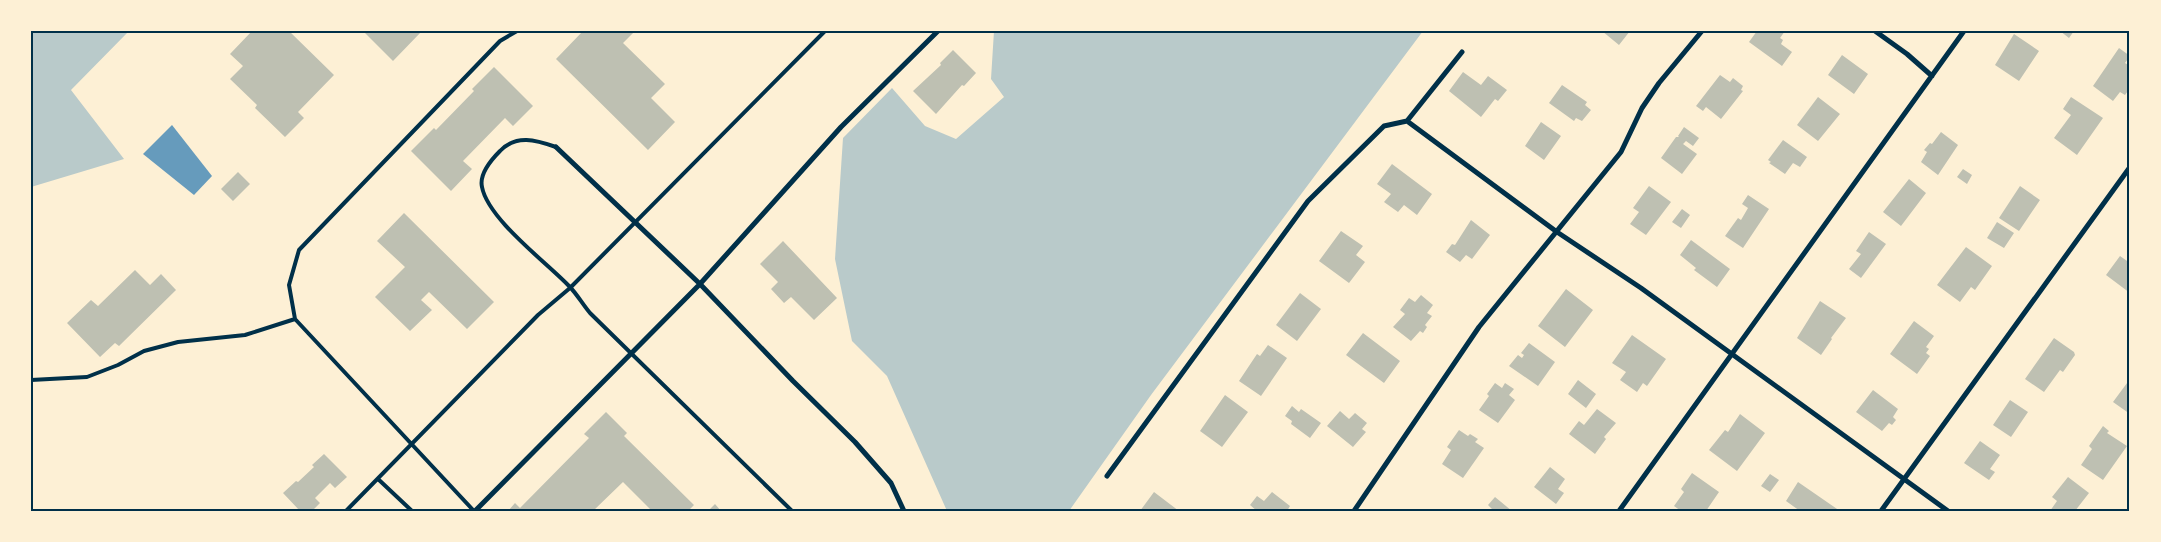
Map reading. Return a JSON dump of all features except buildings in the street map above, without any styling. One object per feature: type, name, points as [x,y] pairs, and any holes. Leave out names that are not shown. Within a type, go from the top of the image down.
[{"type":"street","points":[[475,511],[700,284],[841,127],[938,31]]},
{"type":"street","points":[[1354,511],[1479,327],[1621,152],[1642,108],[1659,83],[1702,31]]},
{"type":"street","points":[[1875,31],[1907,54],[1932,76]]},
{"type":"street","points":[[1619,511],[1964,31]]},
{"type":"street","points":[[1107,476],[1308,201],[1384,126],[1407,121],[1462,52]]},
{"type":"street","points":[[1407,121],[1557,232],[1641,288],[1948,511]]},
{"type":"street","points":[[556,147],[700,284],[792,381],[855,442],[891,483],[904,511]]},
{"type":"street","points":[[1881,511],[2130,168]]},
{"type":"lane","points":[[475,511],[295,319],[290,285],[299,250],[500,41],[517,31]]},
{"type":"lane","points":[[346,511],[538,315],[570,288],[825,31]]},
{"type":"lane","points":[[556,147],[537,140],[521,139],[503,148],[488,164],[481,186],[486,199],[496,214],[570,288],[590,313],[792,511]]},
{"type":"lane","points":[[31,380],[87,377],[118,365],[144,351],[178,342],[245,335],[295,319]]},
{"type":"lane","points":[[378,479],[412,511]]},
{"type":"shaded area","points":[[31,31],[129,31],[71,90],[124,159],[31,187]]},
{"type":"shaded area","points":[[994,31],[1423,31],[1151,395],[1069,511],[947,511],[887,376],[852,341],[835,259],[843,138],[892,88],[925,126],[956,139],[1004,97],[991,79]]},
{"type":"water","points":[[172,125],[212,176],[194,195],[143,154]]}]
